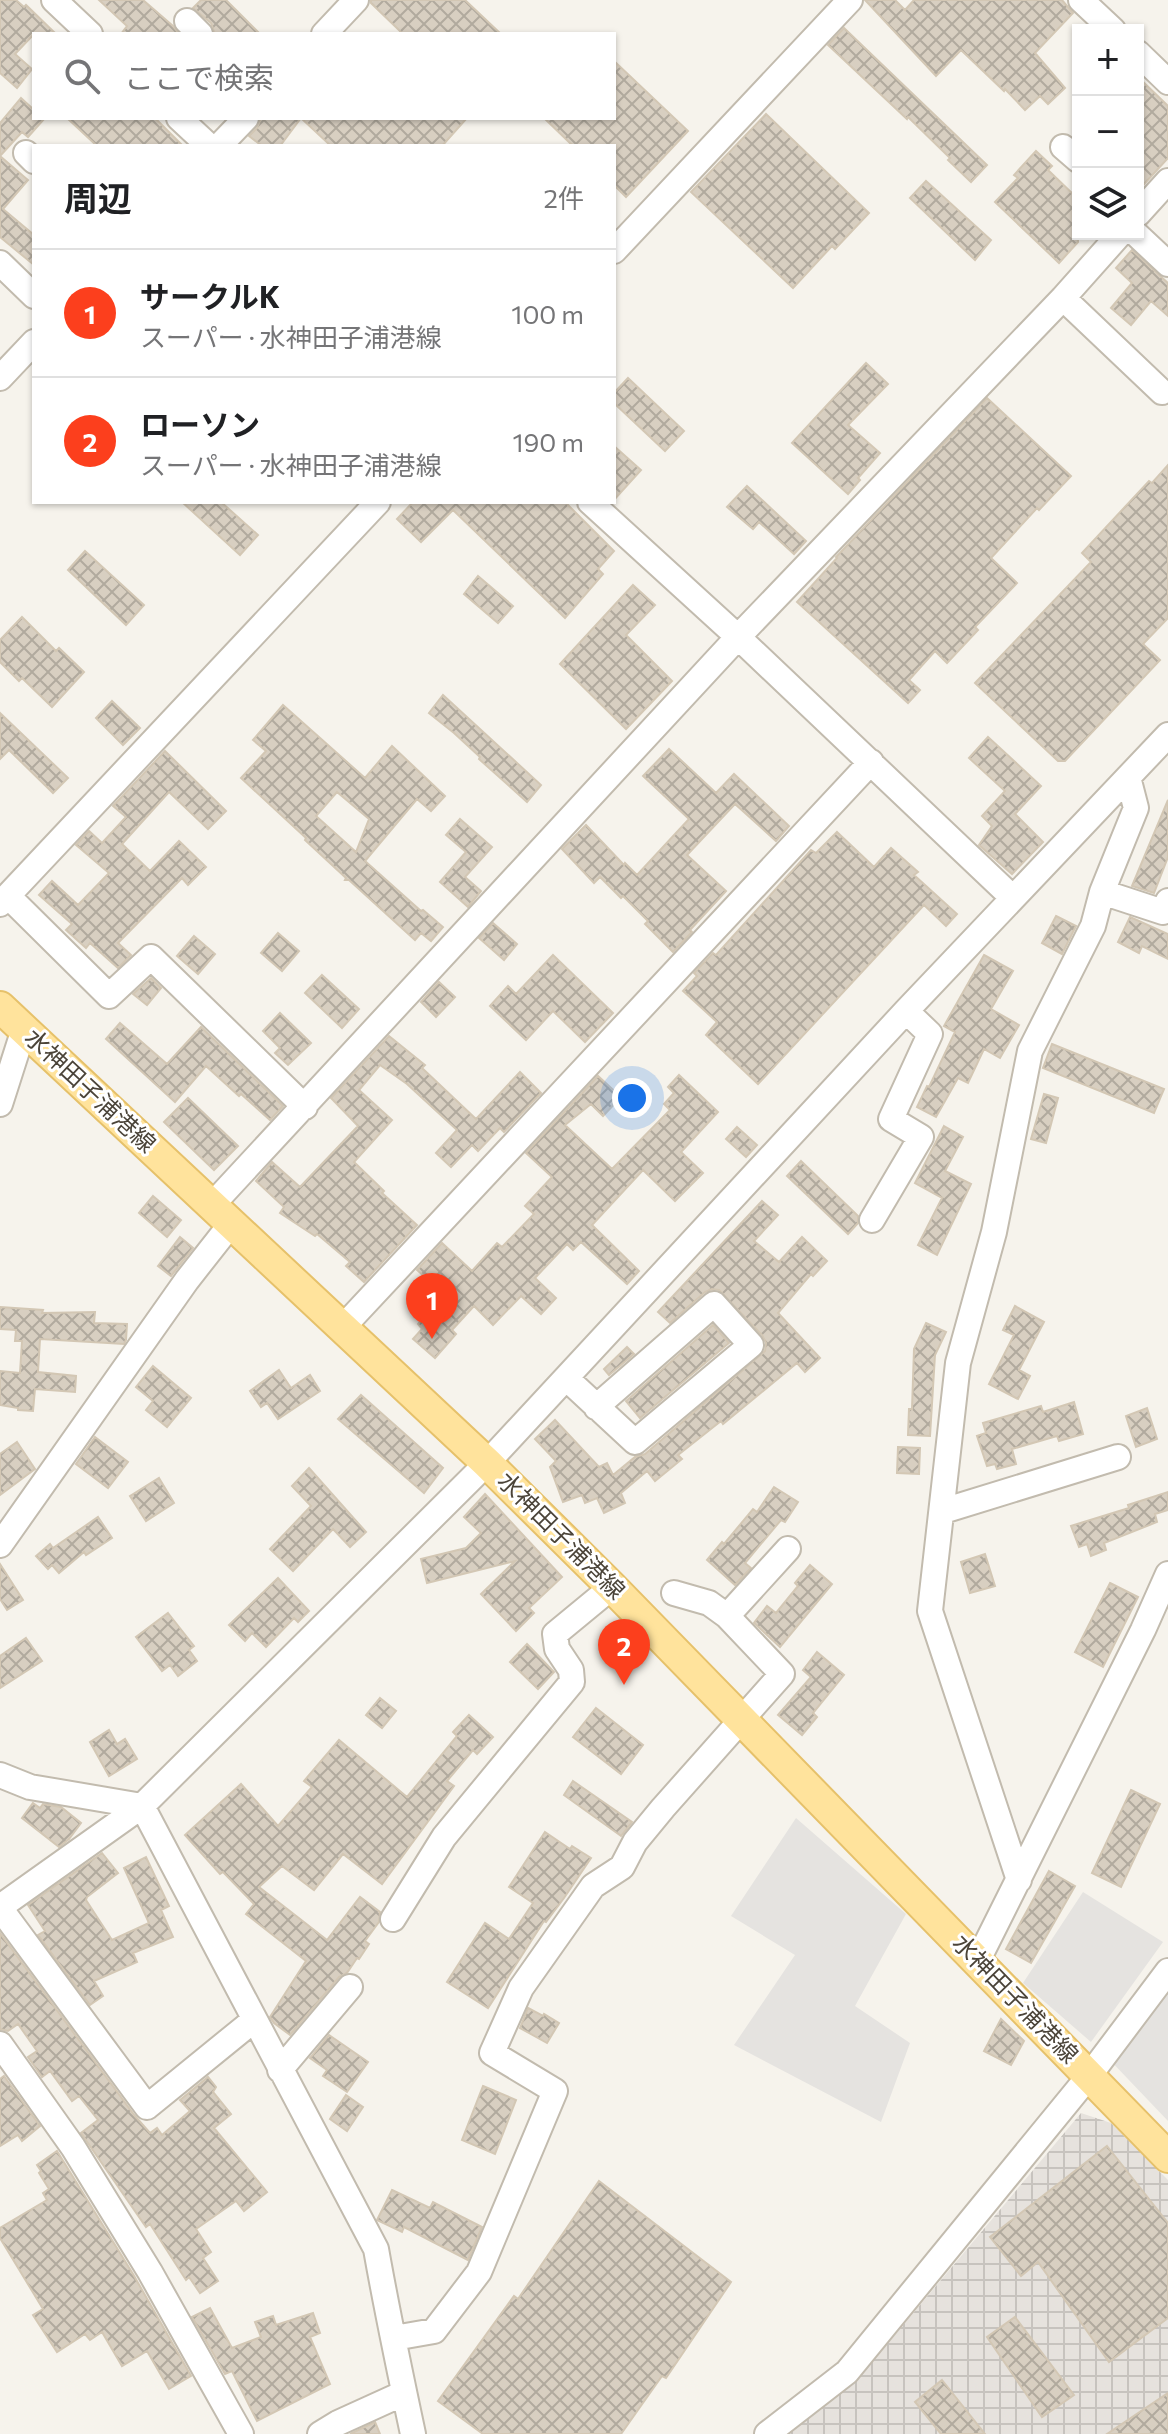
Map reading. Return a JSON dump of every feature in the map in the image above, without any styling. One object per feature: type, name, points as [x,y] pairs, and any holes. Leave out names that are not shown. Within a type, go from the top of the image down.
[{"type":"main road","name":"水神田子浦港線","points":[[0,1007],[487,1463],[1168,2157]]},
{"type":"street","points":[[54,0],[88,32]]},
{"type":"street","points":[[616,249],[850,0]]},
{"type":"street","points":[[1081,0],[1107,24]]},
{"type":"street","points":[[325,32],[341,5]]},
{"type":"street","points":[[1144,59],[1168,82]]},
{"type":"street","points":[[181,120],[207,144]]},
{"type":"street","points":[[221,144],[244,120]]},
{"type":"street","points":[[1144,207],[1168,181]]},
{"type":"street","points":[[0,1545],[187,1280],[221,1215],[305,1107],[738,637],[1063,298],[1115,240]]},
{"type":"street","points":[[1142,240],[1168,264]]},
{"type":"street","points":[[0,263],[32,294]]},
{"type":"street","points":[[1063,298],[1162,392]]},
{"type":"street","points":[[0,378],[32,344]]},
{"type":"street","points":[[305,1107],[151,957],[109,996],[4,900],[376,504]]},
{"type":"street","points":[[592,504],[738,637],[1013,898]]},
{"type":"street","points":[[254,2020],[147,2107],[0,1908],[142,1806],[487,1463],[906,1011],[1167,737]]},
{"type":"street","points":[[343,1327],[871,762]]},
{"type":"street","points":[[1019,1880],[930,1611],[958,1363],[994,1232],[1030,1051],[1093,926],[1102,892],[1136,808],[1128,777]]},
{"type":"street","points":[[1102,892],[1163,912],[1168,901]]},
{"type":"street","points":[[872,1220],[921,1137],[891,1119],[930,1034],[906,1011]]},
{"type":"street","points":[[0,1104],[24,1029]]},
{"type":"street","points":[[566,1378],[596,1407],[635,1442],[751,1345],[714,1304],[596,1407]]},
{"type":"street","points":[[943,1511],[1118,1457]]},
{"type":"street","points":[[727,1616],[788,1549]]},
{"type":"street","points":[[978,1960],[1168,1574]]},
{"type":"street","points":[[393,1919],[444,1837],[572,1682],[571,1670],[557,1649],[555,1634],[612,1587]]},
{"type":"street","points":[[394,2338],[434,2331],[479,2272],[555,2091],[492,2053],[521,1988],[593,1886],[622,1867],[635,1842],[663,1808],[782,1674],[727,1616],[709,1603],[674,1593]]},
{"type":"street","points":[[0,1775],[30,1787],[142,1806]]},
{"type":"street","points":[[142,1806],[376,2249],[413,2434]]},
{"type":"street","points":[[767,2434],[847,2372],[1089,2076],[1168,1971]]},
{"type":"street","points":[[280,2070],[350,1987]]},
{"type":"street","points":[[0,2044],[81,2159],[150,2272],[241,2434]]},
{"type":"street","points":[[320,2434],[404,2393]]},
{"type":"shaded area","points":[[796,1818],[906,1914],[855,2006],[910,2043],[881,2122],[734,2045],[795,1955],[731,1916]]},
{"type":"shaded area","points":[[1083,1892],[1163,1942],[1091,2042],[1023,1983]]},
{"type":"shaded area","points":[[1168,1980],[1168,2121],[1107,2057]]},
{"type":"shaded area","points":[[1081,2113],[1111,2123],[1168,2180],[1168,2434],[787,2434],[858,2379]]},
{"type":"building","points":[[0,0],[16,0],[24,7],[26,5],[54,32],[32,32],[32,36],[15,54],[32,69],[17,88],[0,73]]},
{"type":"building","points":[[99,0],[143,0],[178,32],[122,32],[127,26]]},
{"type":"building","points":[[201,0],[226,0],[258,32],[214,32],[211,23],[193,8]]},
{"type":"building","points":[[371,0],[465,0],[499,32],[401,32]]},
{"type":"building","points":[[865,0],[895,0],[905,10],[914,0],[1062,0],[1073,13],[1035,53],[1065,88],[1048,104],[1040,96],[1025,110],[961,50],[936,76]]},
{"type":"building","points":[[844,28],[987,165],[971,182],[908,117],[828,45]]},
{"type":"building","points":[[616,63],[688,131],[626,197],[616,187],[616,144],[571,144],[546,120],[616,120]]},
{"type":"building","points":[[1144,83],[1168,106],[1168,158],[1144,184]]},
{"type":"building","points":[[21,98],[32,108],[32,120],[43,120],[28,137],[22,132],[0,156],[0,123]]},
{"type":"building","points":[[766,114],[869,213],[835,249],[832,246],[793,288],[691,192]]},
{"type":"building","points":[[69,120],[157,120],[181,144],[95,144]]},
{"type":"building","points":[[260,120],[300,120],[282,144],[259,144],[249,136]]},
{"type":"building","points":[[303,120],[465,120],[444,144],[329,144]]},
{"type":"building","points":[[1036,151],[1052,166],[1048,170],[1072,193],[1072,240],[1078,242],[1059,263],[995,202],[1018,178],[1014,175]]},
{"type":"building","points":[[0,156],[28,180],[3,209],[32,233],[32,263],[0,237]]},
{"type":"building","points":[[926,181],[991,240],[975,260],[910,198]]},
{"type":"building","points":[[1132,250],[1168,283],[1168,316],[1151,301],[1131,325],[1111,308],[1132,283],[1116,268]]},
{"type":"building","points":[[866,363],[888,384],[848,425],[880,453],[848,494],[792,443]]},
{"type":"building","points":[[628,378],[684,431],[665,451],[616,405],[616,391]]},
{"type":"building","points":[[987,398],[1071,476],[991,558],[1017,583],[975,627],[978,630],[947,663],[935,651],[909,680],[920,690],[908,703],[797,602]]},
{"type":"building","points":[[616,448],[641,470],[616,498]]},
{"type":"building","points":[[1168,465],[1168,618],[1143,644],[1160,660],[1065,761],[1058,761],[975,683],[1091,562],[1082,553],[1149,481],[1152,483]]},
{"type":"building","points":[[747,486],[806,541],[794,554],[759,522],[753,529],[727,507]]},
{"type":"building","points":[[184,504],[223,504],[258,535],[240,555]]},
{"type":"building","points":[[411,504],[567,504],[614,551],[598,569],[603,574],[565,618],[453,510],[421,542],[397,519]]},
{"type":"building","points":[[85,551],[144,605],[126,625],[68,570]]},
{"type":"building","points":[[478,576],[513,606],[498,623],[464,594]]},
{"type":"building","points":[[633,585],[655,605],[626,635],[672,681],[626,729],[560,664]]},
{"type":"building","points":[[22,617],[56,651],[59,648],[84,672],[52,707],[0,662],[0,640]]},
{"type":"building","points":[[443,695],[541,785],[527,802],[429,713]]},
{"type":"building","points":[[112,701],[140,728],[123,745],[96,718]]},
{"type":"building","points":[[283,705],[365,778],[392,746],[445,796],[431,811],[417,799],[365,861],[443,927],[431,941],[421,933],[415,940],[349,880],[345,880],[306,838],[241,778],[266,751],[253,740]],"holes":[[[337,792],[369,819],[356,852],[316,816]]]},
{"type":"building","points":[[0,713],[68,778],[53,793],[9,750],[0,759]]},
{"type":"building","points":[[988,737],[1041,786],[1015,814],[1043,842],[1012,874],[979,845],[992,826],[982,816],[1005,791],[969,758]]},
{"type":"building","points":[[669,749],[716,793],[734,774],[789,826],[776,841],[735,804],[687,855],[726,891],[673,952],[623,896],[621,898],[600,877],[594,883],[562,849],[586,825],[637,875],[689,819],[643,776]]},
{"type":"building","points":[[165,751],[226,811],[208,829],[169,792],[122,844],[150,871],[179,841],[206,867],[188,885],[182,878],[118,943],[131,955],[118,968],[90,943],[86,948],[66,930],[72,924],[39,895],[52,881],[78,905],[109,873],[76,845],[89,831],[102,843],[126,817],[113,806]]},
{"type":"building","points":[[1168,800],[1168,857],[1154,893],[1132,886]]},
{"type":"building","points":[[460,819],[492,847],[465,877],[481,891],[468,907],[440,882],[466,852],[446,835]]},
{"type":"building","points":[[837,832],[874,867],[891,848],[918,872],[914,875],[957,914],[946,926],[924,905],[758,1084],[706,1035],[717,1022],[683,991],[697,976],[694,973],[713,953],[716,955],[811,850],[816,853]]},
{"type":"building","points":[[1056,916],[1076,926],[1062,954],[1042,943]]},
{"type":"building","points":[[1130,917],[1168,934],[1168,959],[1142,946],[1139,953],[1118,942]]},
{"type":"building","points":[[493,923],[517,944],[504,960],[479,938]]},
{"type":"building","points":[[278,933],[299,951],[282,971],[261,953]]},
{"type":"building","points":[[194,936],[215,954],[198,974],[177,956]]},
{"type":"building","points":[[553,955],[613,1013],[585,1042],[553,1011],[526,1040],[490,1006],[508,986],[516,994]]},
{"type":"building","points":[[984,955],[1013,971],[991,1009],[1019,1025],[1000,1058],[984,1049],[968,1083],[958,1078],[936,1117],[917,1107],[955,1032],[944,1026]]},
{"type":"building","points":[[322,975],[359,1009],[342,1028],[305,993]]},
{"type":"building","points":[[151,978],[161,988],[147,1005],[133,994]]},
{"type":"building","points":[[439,982],[455,997],[436,1017],[421,1002]]},
{"type":"building","points":[[280,1013],[311,1043],[288,1065],[275,1053],[280,1048],[263,1031]]},
{"type":"building","points":[[120,1023],[167,1064],[201,1027],[283,1106],[270,1120],[206,1066],[175,1102],[106,1039]]},
{"type":"building","points":[[389,1036],[425,1065],[422,1068],[476,1119],[520,1072],[541,1093],[504,1132],[500,1128],[478,1151],[472,1145],[451,1167],[436,1153],[457,1130],[407,1084],[380,1065],[359,1090],[392,1120],[354,1162],[417,1225],[364,1282],[346,1266],[350,1262],[317,1234],[315,1236],[280,1213],[284,1207],[256,1181],[272,1162],[300,1187],[358,1126],[331,1098]]},
{"type":"building","points":[[1052,1044],[1164,1089],[1154,1113],[1043,1068]]},
{"type":"building","points":[[679,1075],[718,1112],[681,1152],[703,1173],[675,1201],[643,1170],[592,1225],[639,1271],[627,1284],[581,1242],[573,1250],[567,1244],[535,1278],[556,1298],[541,1314],[521,1296],[493,1325],[474,1306],[452,1330],[456,1334],[435,1358],[413,1339],[422,1329],[418,1324],[444,1294],[417,1270],[442,1243],[472,1271],[497,1243],[502,1247],[534,1214],[525,1206],[552,1177],[526,1153],[598,1076],[621,1097],[603,1116],[591,1104],[565,1125],[612,1169],[670,1110],[664,1104],[674,1093],[668,1087]]},
{"type":"building","points":[[1044,1094],[1058,1098],[1046,1143],[1031,1139]]},
{"type":"building","points":[[188,1098],[238,1146],[214,1170],[164,1122]]},
{"type":"building","points":[[944,1126],[963,1137],[945,1171],[971,1184],[937,1255],[918,1245],[942,1198],[915,1183]]},
{"type":"building","points":[[737,1127],[757,1145],[746,1157],[726,1139]]},
{"type":"building","points":[[801,1161],[858,1216],[858,1223],[848,1234],[787,1176]]},
{"type":"building","points":[[153,1196],[181,1220],[167,1237],[139,1213]]},
{"type":"building","points":[[762,1201],[778,1215],[754,1241],[779,1262],[802,1237],[827,1261],[813,1276],[811,1274],[778,1313],[820,1358],[805,1372],[797,1363],[723,1424],[721,1421],[678,1455],[682,1459],[655,1481],[647,1471],[621,1493],[625,1503],[604,1513],[597,1498],[585,1503],[582,1495],[563,1502],[550,1467],[556,1461],[535,1439],[555,1420],[599,1467],[607,1463],[613,1475],[635,1457],[645,1454],[765,1351],[766,1343],[762,1335],[719,1290],[705,1292],[670,1323],[658,1312]]},
{"type":"building","points":[[180,1237],[193,1248],[171,1276],[158,1266]]},
{"type":"building","points":[[1015,1306],[1044,1322],[1019,1370],[1030,1376],[1018,1399],[989,1384],[1014,1335],[1003,1330]]},
{"type":"building","points":[[0,1307],[43,1310],[42,1313],[95,1312],[94,1323],[127,1324],[126,1340],[124,1344],[40,1339],[38,1372],[76,1376],[75,1392],[35,1389],[33,1411],[18,1410],[0,1405],[0,1371],[20,1373],[22,1341],[15,1341],[16,1330],[0,1329]]},
{"type":"building","points":[[926,1323],[946,1332],[935,1355],[930,1436],[908,1435],[914,1349]]},
{"type":"building","points":[[713,1325],[729,1343],[640,1418],[626,1401]]},
{"type":"building","points":[[627,1347],[634,1354],[609,1375],[604,1369]]},
{"type":"building","points":[[153,1366],[191,1398],[167,1427],[146,1410],[153,1401],[136,1387]]},
{"type":"building","points":[[279,1370],[291,1388],[310,1375],[320,1391],[278,1419],[267,1403],[261,1407],[250,1391]]},
{"type":"building","points":[[361,1395],[443,1468],[424,1493],[338,1419]]},
{"type":"building","points":[[1074,1402],[1083,1434],[1059,1441],[1057,1436],[1012,1449],[1016,1464],[997,1469],[995,1464],[987,1466],[977,1436],[986,1433],[983,1423],[1041,1406],[1043,1412]]},
{"type":"building","points":[[1147,1408],[1157,1439],[1136,1447],[1126,1416]]},
{"type":"building","points":[[95,1437],[128,1462],[108,1488],[76,1464]]},
{"type":"building","points":[[17,1442],[35,1469],[0,1495],[0,1454]]},
{"type":"building","points":[[898,1447],[920,1448],[919,1474],[897,1473]]},
{"type":"building","points":[[309,1468],[366,1532],[350,1547],[333,1529],[293,1571],[270,1549],[311,1506],[292,1486]]},
{"type":"building","points":[[159,1478],[174,1503],[146,1521],[130,1496]]},
{"type":"building","points":[[774,1487],[798,1502],[785,1522],[781,1520],[745,1563],[751,1568],[735,1585],[707,1560],[753,1509],[757,1512]]},
{"type":"building","points":[[1168,1492],[1168,1510],[1155,1514],[1157,1522],[1104,1543],[1106,1550],[1091,1556],[1087,1544],[1079,1547],[1071,1526]]},
{"type":"building","points":[[485,1494],[562,1577],[529,1608],[534,1613],[516,1631],[481,1594],[515,1561],[427,1583],[421,1559],[466,1548],[481,1533],[464,1517]]},
{"type":"building","points":[[98,1517],[112,1538],[86,1555],[84,1552],[59,1573],[52,1565],[48,1569],[36,1556],[50,1544],[53,1548]]},
{"type":"building","points":[[985,1554],[995,1586],[970,1593],[961,1562]]},
{"type":"building","points":[[0,1564],[23,1600],[7,1610],[0,1599]]},
{"type":"building","points":[[810,1565],[832,1584],[780,1647],[754,1623],[767,1606],[776,1613]]},
{"type":"building","points":[[278,1578],[309,1611],[298,1622],[294,1618],[266,1647],[252,1633],[245,1641],[229,1625]]},
{"type":"building","points":[[1110,1583],[1138,1597],[1103,1667],[1075,1652]]},
{"type":"building","points":[[168,1613],[194,1646],[189,1650],[197,1661],[178,1676],[170,1665],[162,1671],[136,1637]]},
{"type":"building","points":[[26,1638],[42,1661],[0,1688],[0,1656]]},
{"type":"building","points":[[527,1644],[554,1672],[538,1689],[510,1662]]},
{"type":"building","points":[[817,1652],[844,1675],[813,1713],[817,1717],[802,1735],[778,1715],[811,1677],[803,1670]]},
{"type":"building","points":[[380,1698],[396,1711],[382,1728],[366,1715]]},
{"type":"building","points":[[596,1708],[643,1745],[621,1774],[573,1737]]},
{"type":"building","points":[[469,1715],[493,1737],[477,1754],[473,1750],[447,1781],[454,1786],[382,1884],[343,1854],[314,1890],[282,1866],[259,1887],[327,1940],[360,1897],[380,1912],[379,1922],[365,1941],[369,1944],[359,1959],[339,1977],[290,2035],[270,2017],[306,1961],[246,1914],[254,1904],[223,1872],[220,1874],[185,1835],[241,1784],[278,1826],[312,1787],[304,1781],[339,1740],[407,1797],[457,1736],[453,1732]]},
{"type":"building","points":[[109,1730],[117,1744],[125,1739],[137,1759],[109,1776],[90,1742]]},
{"type":"building","points":[[573,1781],[632,1822],[621,1836],[564,1795]]},
{"type":"building","points":[[1131,1790],[1160,1804],[1121,1887],[1092,1873]]},
{"type":"building","points":[[33,1803],[40,1808],[43,1804],[61,1807],[81,1823],[59,1847],[22,1818]]},
{"type":"building","points":[[545,1832],[570,1849],[572,1846],[591,1858],[544,1921],[488,2008],[447,1982],[485,1923],[509,1939],[533,1903],[509,1887]]},
{"type":"building","points":[[102,1853],[118,1873],[86,1900],[112,1940],[149,1923],[124,1868],[146,1857],[169,1906],[161,1910],[173,1937],[133,1953],[137,1962],[94,1981],[103,1996],[90,2005],[38,1935],[45,1931],[28,1905]]},
{"type":"building","points":[[1049,1871],[1075,1886],[1031,1963],[1006,1949]]},
{"type":"building","points":[[0,1933],[150,2133],[157,2128],[162,2135],[190,2111],[180,2100],[208,2077],[216,2087],[213,2092],[231,2114],[214,2128],[267,2192],[244,2211],[236,2201],[196,2229],[211,2252],[203,2258],[218,2281],[200,2293],[189,2277],[186,2280],[150,2224],[146,2227],[81,2133],[98,2120],[79,2096],[72,2101],[50,2071],[42,2077],[28,2057],[37,2051],[18,2024],[8,2031],[0,2029]]},
{"type":"building","points":[[528,2008],[559,2023],[547,2043],[520,2028]]},
{"type":"building","points":[[1001,2019],[1024,2041],[1011,2065],[984,2051]]},
{"type":"building","points":[[329,2035],[368,2062],[347,2092],[323,2076],[327,2070],[310,2058]]},
{"type":"building","points":[[4,2076],[40,2126],[22,2141],[18,2135],[0,2146],[0,2079]]},
{"type":"building","points":[[483,2086],[516,2100],[495,2154],[462,2140]]},
{"type":"building","points":[[346,2095],[363,2107],[347,2131],[330,2119]]},
{"type":"building","points":[[1107,2146],[1168,2223],[1168,2318],[1109,2362],[1038,2262],[1021,2276],[990,2237]]},
{"type":"building","points":[[57,2151],[191,2376],[169,2389],[147,2351],[122,2366],[102,2332],[90,2340],[85,2334],[57,2352],[33,2315],[43,2309],[0,2238],[0,2228],[47,2200],[43,2193],[49,2189],[37,2165]]},
{"type":"building","points":[[599,2181],[731,2282],[666,2378],[662,2376],[621,2434],[483,2434],[438,2401],[514,2296],[518,2299]]},
{"type":"building","points":[[392,2190],[430,2208],[433,2202],[482,2227],[468,2260],[404,2227],[402,2232],[377,2220]]},
{"type":"building","points":[[210,2308],[232,2348],[261,2337],[255,2322],[273,2316],[276,2325],[313,2313],[320,2333],[310,2337],[330,2384],[257,2421],[232,2371],[225,2374],[192,2317]]},
{"type":"building","points":[[1015,2317],[1074,2395],[1042,2417],[987,2337]]},
{"type":"building","points":[[942,2380],[985,2434],[941,2434],[915,2402]]},
{"type":"building","points":[[1168,2393],[1168,2434],[1107,2434]]},
{"type":"building","points":[[375,2422],[380,2434],[350,2434]]},
{"type":"place","name":"サークルK","points":[[432,1339]]},
{"type":"place","name":"ローソン","points":[[624,1685]]}]
